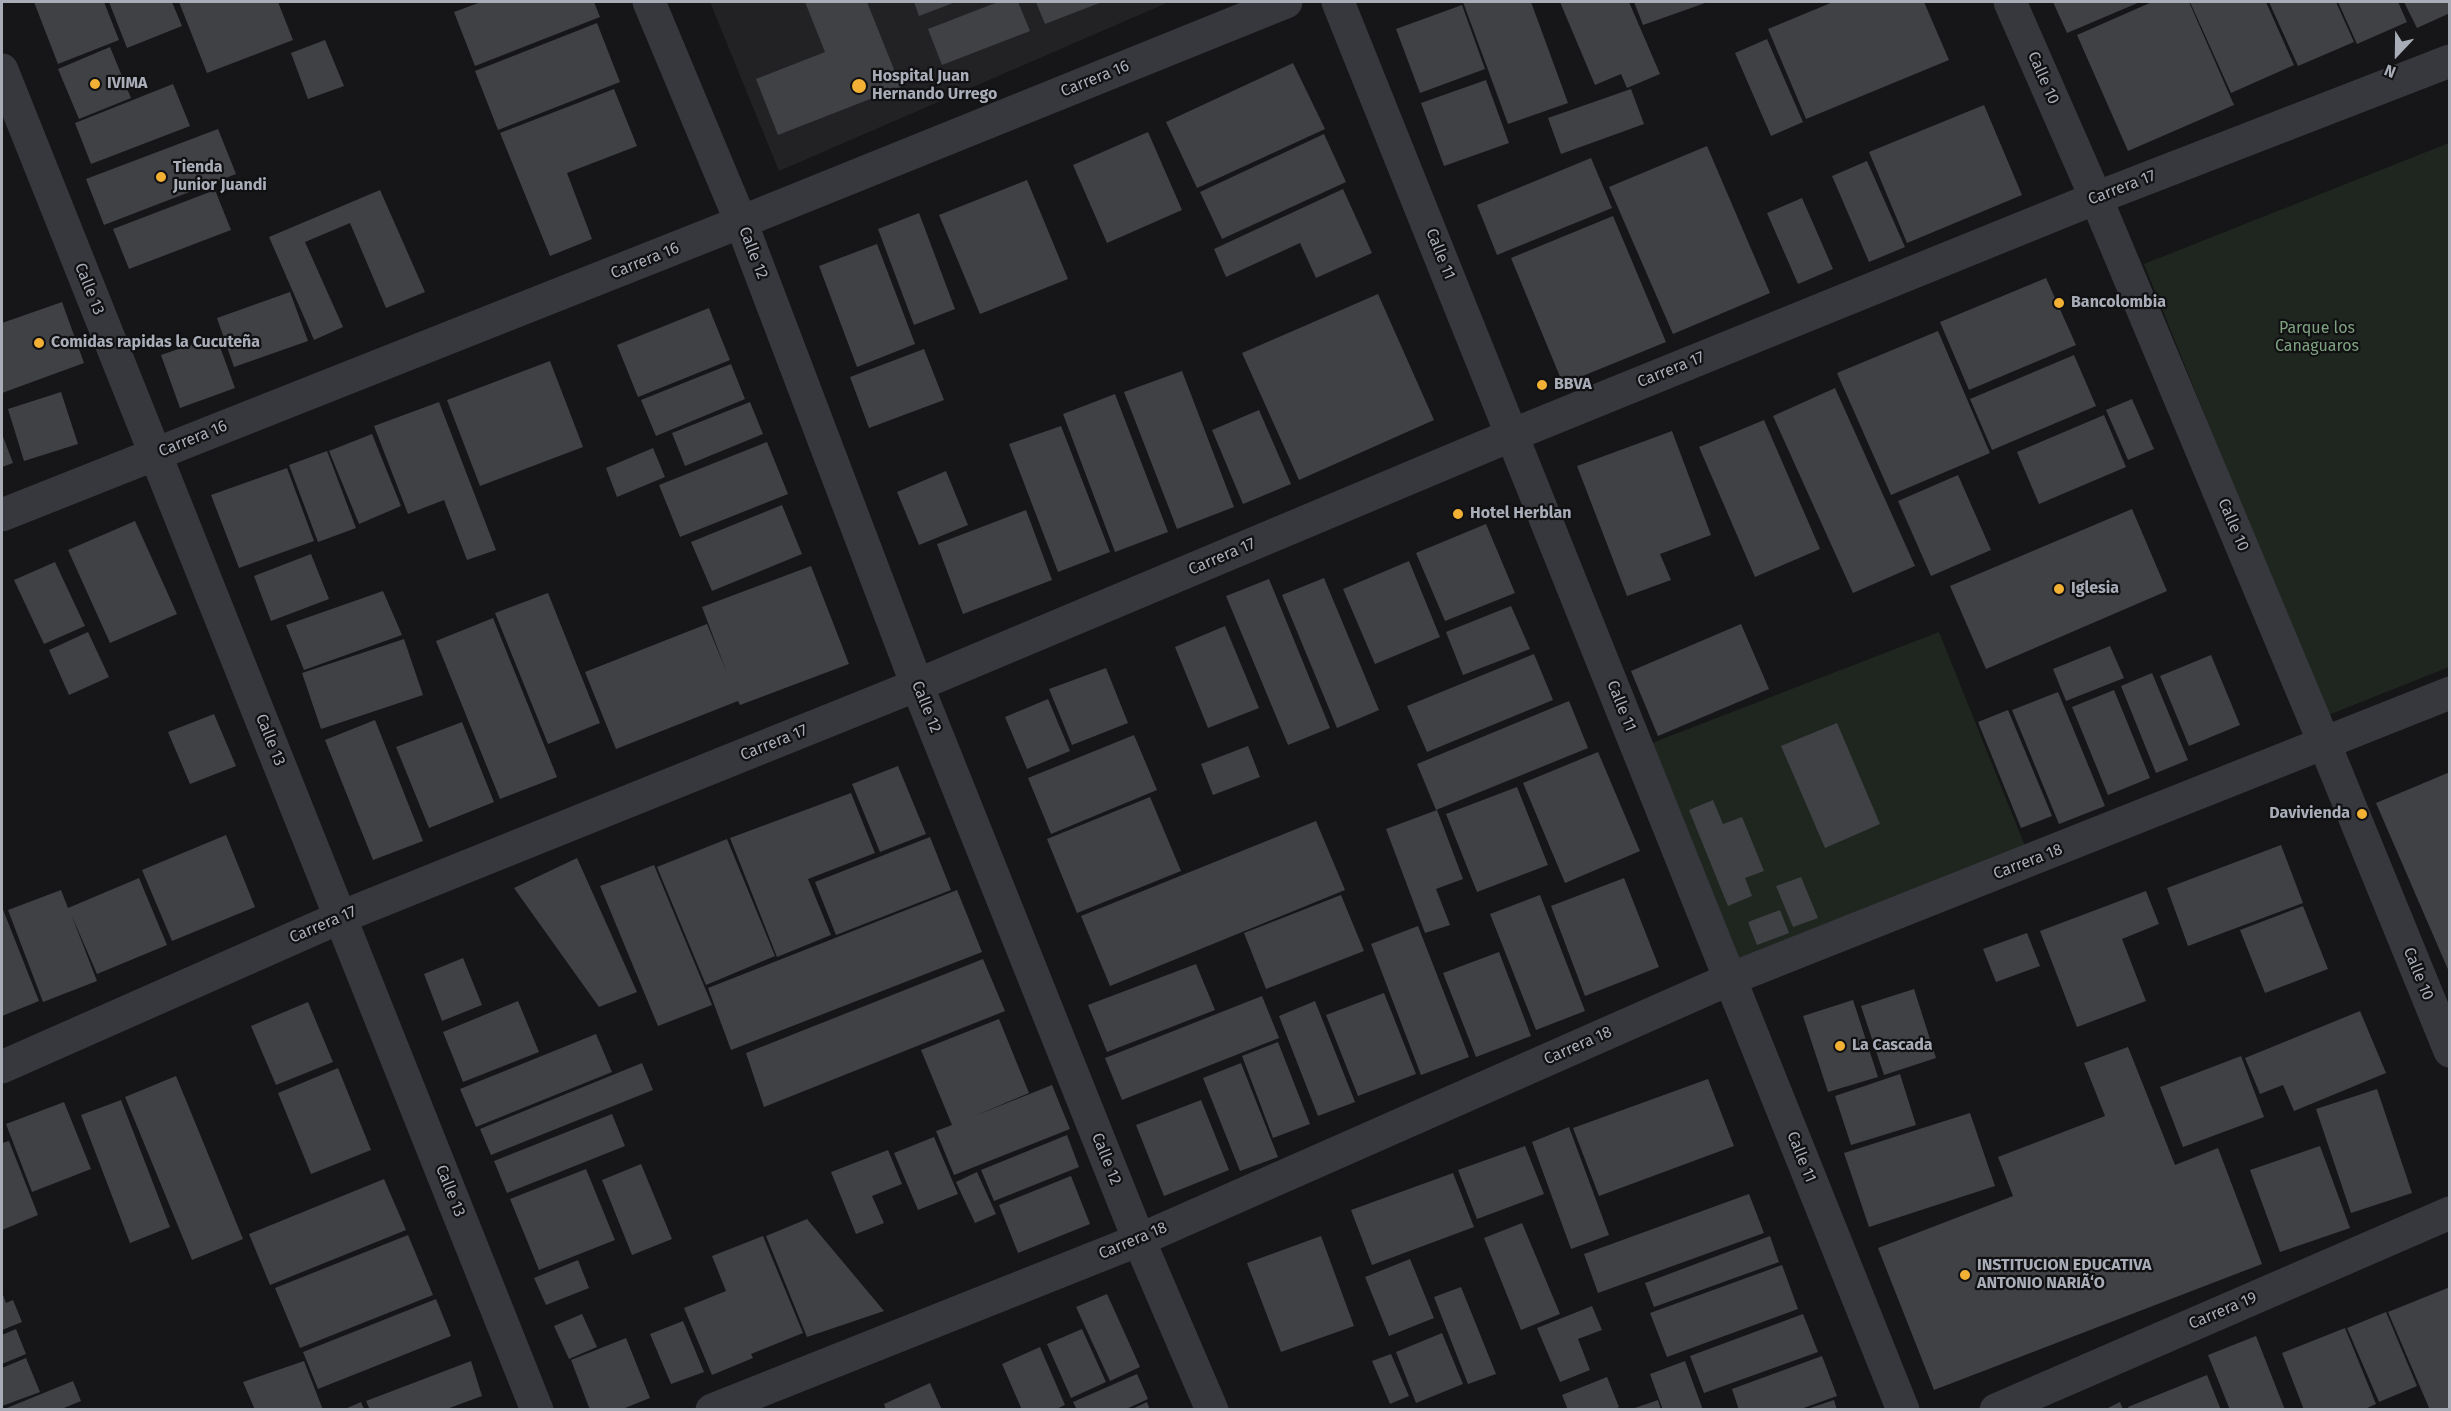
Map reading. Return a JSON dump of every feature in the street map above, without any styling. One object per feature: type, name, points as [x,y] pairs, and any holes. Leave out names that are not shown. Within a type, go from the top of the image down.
[{"type":"street","name":"Calle 12","points":[[650,2],[741,222],[917,685],[1139,1240],[1212,1410]]},
{"type":"street","name":"Carrera 16","points":[[2,515],[741,222],[1286,2]]},
{"type":"street","name":"Calle 11","points":[[1338,2],[1903,1410]]},
{"type":"street","name":"Calle 10","points":[[2010,2],[2096,198],[2325,745],[2450,1051]]},
{"type":"street","name":"Carrera 17","points":[[2,1067],[341,917],[917,685],[1512,435],[2096,198],[2450,61]]},
{"type":"street","name":"Calle 13","points":[[2,70],[537,1410]]},
{"type":"street","name":"Carrera 18","points":[[712,1410],[1139,1240],[1730,979],[2325,745],[2450,693]]},
{"type":"street","name":"Carrera 19","points":[[1996,1410],[2450,1213]]},
{"type":"shaded area","name":"Hospital Juan Hernando Urrego","points":[[710,2],[1169,2],[779,171]]},
{"type":"green space","name":"Parque los Canaguaros","points":[[2449,143],[2449,667],[2326,716],[2144,264]]},
{"type":"green space","points":[[1939,632],[2027,851],[1739,961],[1652,743]]},
{"type":"building","points":[[34,2],[104,2],[119,40],[58,64]]},
{"type":"building","points":[[109,2],[172,2],[182,26],[127,48]]},
{"type":"building","points":[[179,2],[278,2],[293,40],[207,73]]},
{"type":"building","points":[[481,2],[594,2],[600,17],[475,66],[454,12]]},
{"type":"building","points":[[805,2],[867,2],[901,87],[778,135],[756,79],[825,52]]},
{"type":"building","points":[[914,2],[956,2],[919,16]]},
{"type":"building","points":[[998,2],[1018,2],[1030,31],[942,65],[928,29]]},
{"type":"building","points":[[1036,2],[1102,2],[1045,24]]},
{"type":"building","points":[[1463,2],[1531,2],[1568,103],[1508,124]]},
{"type":"building","points":[[1560,2],[1629,2],[1660,74],[1627,88],[1621,74],[1595,85]]},
{"type":"building","points":[[1634,2],[1708,2],[1643,25]]},
{"type":"building","points":[[1833,2],[1924,2],[1949,60],[1806,119],[1768,29]]},
{"type":"building","points":[[2053,2],[2140,2],[2067,33]]},
{"type":"building","points":[[2152,2],[2189,2],[2234,105],[2128,151],[2077,35]]},
{"type":"building","points":[[2190,2],[2266,2],[2294,65],[2231,93]]},
{"type":"building","points":[[2269,2],[2336,2],[2354,42],[2298,66]]},
{"type":"building","points":[[2338,2],[2398,2],[2407,22],[2357,44]]},
{"type":"building","points":[[2404,2],[2450,2],[2450,13],[2417,28]]},
{"type":"building","points":[[1462,5],[1485,69],[1420,93],[1396,29]]},
{"type":"building","points":[[597,23],[620,82],[498,130],[475,71]]},
{"type":"building","points":[[1767,39],[1803,122],[1771,136],[1735,53]]},
{"type":"building","points":[[325,40],[344,86],[308,99],[291,53]]},
{"type":"building","name":"IVIMA","points":[[110,47],[131,98],[79,119],[58,69]]},
{"type":"building","points":[[1293,63],[1325,129],[1197,188],[1166,122]]},
{"type":"building","points":[[1486,80],[1509,143],[1444,166],[1421,103]]},
{"type":"building","points":[[173,84],[190,126],[91,164],[75,123]]},
{"type":"building","points":[[614,89],[637,146],[567,173],[592,239],[550,256],[500,133]]},
{"type":"building","points":[[1631,89],[1644,124],[1561,154],[1548,118]]},
{"type":"building","points":[[1984,105],[2022,195],[1907,243],[1869,152]]},
{"type":"building","name":"Tienda Junior Juandi","points":[[218,129],[236,174],[104,225],[86,179]]},
{"type":"building","points":[[1148,132],[1182,210],[1107,243],[1073,165]]},
{"type":"building","points":[[1324,134],[1346,182],[1222,239],[1200,192]]},
{"type":"building","points":[[1707,146],[1770,293],[1673,334],[1609,187]]},
{"type":"building","points":[[1591,158],[1612,208],[1497,255],[1477,205]]},
{"type":"building","points":[[1867,161],[1905,247],[1869,262],[1832,176]]},
{"type":"building","points":[[1027,180],[1068,279],[980,314],[939,215]]},
{"type":"building","points":[[1343,189],[1372,253],[1316,278],[1300,243],[1226,277],[1214,249]]},
{"type":"building","points":[[215,190],[231,230],[129,269],[113,229]]},
{"type":"building","points":[[380,190],[425,292],[386,308],[350,223],[305,242],[343,327],[314,340],[269,237]]},
{"type":"building","points":[[1802,198],[1833,269],[1798,284],[1767,213]]},
{"type":"building","points":[[919,213],[955,309],[914,325],[878,229]]},
{"type":"building","points":[[1613,216],[1666,342],[1563,384],[1511,258]]},
{"type":"building","points":[[877,244],[915,344],[857,367],[819,266]]},
{"type":"building","points":[[2046,278],[2076,345],[1969,390],[1940,322]]},
{"type":"building","points":[[290,292],[308,341],[234,367],[217,318]]},
{"type":"building","points":[[1378,294],[1434,420],[1299,480],[1242,353]]},
{"type":"building","name":"Comidas rapidas la Cucuteña","points":[[62,302],[84,363],[2,393],[2,323]]},
{"type":"building","points":[[709,308],[730,360],[638,397],[617,345]]},
{"type":"building","points":[[1938,331],[1990,453],[1891,495],[1837,373]]},
{"type":"building","points":[[216,336],[235,388],[180,408],[161,355]]},
{"type":"building","points":[[924,349],[944,400],[869,428],[850,377]]},
{"type":"building","points":[[2074,355],[2096,406],[1992,450],[1970,399]]},
{"type":"building","points":[[550,361],[583,447],[480,486],[447,400]]},
{"type":"building","points":[[731,364],[745,399],[656,436],[641,400]]},
{"type":"building","points":[[1182,371],[1234,507],[1177,529],[1124,392]]},
{"type":"building","points":[[1835,388],[1915,566],[1853,593],[1773,416]]},
{"type":"building","points":[[61,392],[78,444],[24,461],[8,409]]},
{"type":"building","points":[[1115,394],[1168,532],[1115,552],[1063,414]]},
{"type":"building","points":[[2132,399],[2154,449],[2128,460],[2106,410]]},
{"type":"building","points":[[439,402],[496,550],[467,560],[444,500],[408,514],[374,426]]},
{"type":"building","points":[[750,402],[763,434],[685,466],[672,433]]},
{"type":"building","points":[[1259,410],[1291,484],[1243,504],[1212,430]]},
{"type":"building","points":[[2104,415],[2126,467],[2039,504],[2017,452]]},
{"type":"building","points":[[1764,420],[1820,549],[1755,577],[1699,447]]},
{"type":"building","points":[[1061,426],[1110,552],[1058,572],[1009,444]]},
{"type":"building","points":[[1672,431],[1711,535],[1660,554],[1671,580],[1627,596],[1577,466]]},
{"type":"building","points":[[2,434],[13,463],[2,467]]},
{"type":"building","points":[[372,434],[401,506],[359,524],[329,451]]},
{"type":"building","points":[[767,442],[788,494],[680,537],[659,485]]},
{"type":"building","points":[[653,448],[665,477],[617,497],[606,468]]},
{"type":"building","points":[[327,451],[356,528],[318,542],[289,465]]},
{"type":"building","points":[[287,468],[314,541],[239,568],[211,495]]},
{"type":"building","points":[[946,471],[968,525],[919,545],[897,492]]},
{"type":"building","points":[[1958,475],[1991,550],[1931,576],[1898,501]]},
{"type":"building","points":[[782,505],[802,554],[712,591],[691,542]]},
{"type":"building","name":"Iglesia","points":[[2132,509],[2167,591],[1986,669],[1950,586]]},
{"type":"building","points":[[1026,510],[1052,580],[963,614],[937,544]]},
{"type":"building","points":[[135,521],[177,614],[110,643],[68,550]]},
{"type":"building","points":[[1486,524],[1515,593],[1445,621],[1416,553]]},
{"type":"building","points":[[311,554],[329,599],[271,621],[254,576]]},
{"type":"building","points":[[1409,561],[1440,637],[1375,664],[1343,589]]},
{"type":"building","points":[[55,562],[85,626],[44,644],[14,580]]},
{"type":"building","points":[[811,566],[849,664],[740,705],[738,701],[616,749],[585,672],[707,624],[727,673],[702,607]]},
{"type":"building","points":[[1324,578],[1379,710],[1337,728],[1282,595]]},
{"type":"building","points":[[1269,579],[1330,728],[1288,745],[1226,596]]},
{"type":"building","points":[[383,591],[402,635],[304,670],[286,625]]},
{"type":"building","points":[[548,593],[600,723],[548,744],[495,613]]},
{"type":"building","points":[[1511,606],[1530,649],[1463,675],[1446,632]]},
{"type":"building","points":[[493,618],[557,777],[500,799],[436,641]]},
{"type":"building","points":[[1741,624],[1769,689],[1658,736],[1631,671]]},
{"type":"building","points":[[1225,626],[1259,708],[1208,728],[1175,647]]},
{"type":"building","points":[[88,632],[109,677],[69,695],[49,650]]},
{"type":"building","points":[[404,639],[423,695],[321,729],[302,673]]},
{"type":"building","points":[[2110,646],[2124,678],[2066,701],[2053,669]]},
{"type":"building","points":[[1534,654],[1553,700],[1427,752],[1407,706]]},
{"type":"building","points":[[2211,655],[2240,725],[2189,746],[2160,676]]},
{"type":"building","points":[[1106,668],[1128,723],[1072,745],[1049,689]]},
{"type":"building","points":[[2152,673],[2188,760],[2156,773],[2121,686]]},
{"type":"building","points":[[2114,690],[2150,778],[2108,795],[2072,707]]},
{"type":"building","points":[[2058,692],[2105,806],[2059,824],[2012,710]]},
{"type":"building","points":[[1048,699],[1070,751],[1027,769],[1005,717]]},
{"type":"building","points":[[1569,701],[1588,748],[1436,810],[1417,764]]},
{"type":"building","points":[[2008,710],[2052,816],[2021,828],[1978,722]]},
{"type":"building","points":[[214,714],[236,766],[190,784],[168,732]]},
{"type":"building","points":[[375,720],[423,841],[373,860],[325,740]]},
{"type":"building","points":[[462,722],[494,802],[429,828],[396,747]]},
{"type":"building","points":[[1837,723],[1880,824],[1825,848],[1781,746]]},
{"type":"building","points":[[1134,735],[1157,790],[1051,834],[1028,778]]},
{"type":"building","points":[[1248,746],[1260,777],[1213,795],[1201,764]]},
{"type":"building","points":[[1598,752],[1640,851],[1565,883],[1523,783]]},
{"type":"building","points":[[898,766],[926,834],[880,852],[852,784]]},
{"type":"building","points":[[2450,772],[2450,974],[2376,803]]},
{"type":"building","points":[[1517,787],[1548,865],[1477,892],[1446,814]]},
{"type":"building","points":[[851,793],[875,853],[808,879],[831,935],[777,957],[730,838]]},
{"type":"building","points":[[1150,797],[1181,871],[1077,913],[1047,839]]},
{"type":"building","points":[[1713,800],[1723,824],[1742,817],[1764,871],[1745,878],[1752,896],[1728,906],[1689,810]]},
{"type":"building","points":[[1437,810],[1463,879],[1436,889],[1450,925],[1425,933],[1386,829]]},
{"type":"building","points":[[1316,821],[1345,890],[1110,986],[1081,916]]},
{"type":"building","points":[[226,835],[255,907],[172,941],[142,870]]},
{"type":"building","points":[[930,837],[951,890],[836,935],[815,882]]},
{"type":"building","points":[[727,839],[775,956],[706,985],[657,867]]},
{"type":"building","points":[[2281,845],[2303,903],[2188,946],[2167,888]]},
{"type":"building","points":[[577,858],[637,992],[599,1007],[514,888]]},
{"type":"building","points":[[654,865],[712,1005],[658,1026],[600,886]]},
{"type":"building","points":[[1801,877],[1818,918],[1793,927],[1776,886]]},
{"type":"building","points":[[139,878],[167,945],[97,974],[71,914],[97,981],[43,1002],[8,910],[61,890],[68,908]]},
{"type":"building","points":[[1624,878],[1659,967],[1585,996],[1551,906]]},
{"type":"building","points":[[957,890],[982,952],[731,1050],[708,988]]},
{"type":"building","points":[[2146,891],[2159,924],[2122,939],[2146,1001],[2077,1027],[2040,931]]},
{"type":"building","points":[[1341,895],[1364,951],[1266,989],[1244,933]]},
{"type":"building","points":[[1540,895],[1585,1011],[1536,1030],[1490,914]]},
{"type":"building","points":[[2303,906],[2328,969],[2265,993],[2240,930]]},
{"type":"building","points":[[2,907],[39,1001],[2,1016]]},
{"type":"building","points":[[1780,910],[1789,933],[1757,945],[1748,922]]},
{"type":"building","points":[[1418,926],[1469,1057],[1421,1075],[1371,944]]},
{"type":"building","points":[[2027,933],[2040,966],[1996,982],[1983,949]]},
{"type":"building","points":[[1499,952],[1531,1036],[1476,1057],[1443,973]]},
{"type":"building","points":[[463,958],[482,1005],[442,1021],[424,974]]},
{"type":"building","points":[[983,959],[1005,1011],[764,1107],[746,1053]]},
{"type":"building","points":[[1196,964],[1215,1010],[1107,1052],[1088,1005]]},
{"type":"building","points":[[1914,989],[1936,1058],[1884,1075],[1861,1006]]},
{"type":"building","points":[[1384,993],[1416,1074],[1358,1096],[1326,1015]]},
{"type":"building","points":[[1262,996],[1279,1038],[1122,1100],[1105,1058]]},
{"type":"building","name":"La Cascada","points":[[1853,1000],[1878,1077],[1828,1092],[1803,1016]]},
{"type":"building","points":[[518,1001],[539,1052],[463,1082],[443,1032]]},
{"type":"building","points":[[1315,1001],[1355,1102],[1318,1116],[1279,1016]]},
{"type":"building","points":[[308,1002],[333,1062],[276,1085],[251,1026]]},
{"type":"building","points":[[2360,1011],[2386,1073],[2294,1111],[2283,1085],[2260,1094],[2245,1058]]},
{"type":"building","points":[[999,1019],[1029,1093],[972,1117],[1052,1085],[1070,1129],[954,1175],[936,1131],[952,1125],[921,1050]]},
{"type":"building","points":[[596,1034],[612,1072],[476,1127],[460,1089]]},
{"type":"building","points":[[1278,1042],[1310,1124],[1273,1138],[1242,1056]]},
{"type":"building","points":[[2128,1047],[2175,1165],[2218,1148],[2262,1264],[1934,1390],[1878,1248],[2013,1196],[1998,1157],[2105,1116],[2084,1063]]},
{"type":"building","points":[[2241,1056],[2264,1117],[2183,1147],[2160,1087]]},
{"type":"building","points":[[642,1063],[653,1090],[491,1155],[480,1129]]},
{"type":"building","points":[[1241,1063],[1278,1157],[1240,1171],[1203,1078]]},
{"type":"building","points":[[338,1068],[371,1150],[311,1174],[278,1093]]},
{"type":"building","points":[[1900,1074],[1916,1125],[1851,1145],[1835,1096]]},
{"type":"building","points":[[176,1076],[243,1239],[192,1260],[125,1097]]},
{"type":"building","points":[[1708,1079],[1734,1146],[1599,1196],[1573,1128]]},
{"type":"building","points":[[2377,1089],[2412,1193],[2351,1213],[2316,1109]]},
{"type":"building","points":[[121,1100],[170,1227],[130,1243],[81,1115]]},
{"type":"building","points":[[1201,1100],[1229,1170],[1164,1196],[1136,1125]]},
{"type":"building","points":[[64,1102],[91,1169],[32,1192],[6,1124]]},
{"type":"building","points":[[1970,1113],[1995,1186],[1869,1227],[1844,1153]]},
{"type":"building","points":[[612,1114],[625,1146],[507,1193],[494,1161]]},
{"type":"building","points":[[1569,1127],[1609,1235],[1571,1249],[1532,1142]]},
{"type":"building","points":[[1067,1135],[1079,1167],[994,1201],[981,1170]]},
{"type":"building","points":[[934,1137],[958,1194],[918,1210],[894,1153]]},
{"type":"building","points":[[9,1141],[38,1215],[2,1230],[2,1143]]},
{"type":"building","points":[[1525,1146],[1544,1194],[1477,1219],[1458,1170]]},
{"type":"building","points":[[2320,1146],[2350,1228],[2280,1252],[2250,1170]]},
{"type":"building","points":[[888,1150],[902,1184],[872,1196],[884,1223],[856,1234],[831,1172]]},
{"type":"building","points":[[641,1164],[672,1239],[632,1255],[602,1180]]},
{"type":"building","points":[[586,1169],[615,1240],[539,1270],[510,1199]]},
{"type":"building","points":[[977,1172],[996,1214],[975,1223],[956,1182]]},
{"type":"building","points":[[1453,1173],[1474,1227],[1372,1265],[1351,1210]]},
{"type":"building","points":[[1071,1176],[1090,1224],[1018,1253],[999,1205]]},
{"type":"building","points":[[384,1179],[406,1230],[270,1285],[249,1234]]},
{"type":"building","points":[[1749,1194],[1764,1233],[1598,1293],[1584,1254]]},
{"type":"building","points":[[807,1219],[884,1311],[807,1337],[766,1236]]},
{"type":"building","points":[[1522,1223],[1560,1314],[1521,1330],[1484,1238]]},
{"type":"building","points":[[408,1235],[433,1295],[300,1348],[275,1288]]},
{"type":"building","points":[[763,1236],[803,1333],[751,1354],[753,1358],[712,1375],[684,1308],[726,1291],[712,1256]]},
{"type":"building","points":[[1321,1236],[1354,1326],[1281,1352],[1247,1263]]},
{"type":"building","points":[[1770,1236],[1779,1262],[1654,1307],[1645,1283]]},
{"type":"building","points":[[1410,1259],[1434,1318],[1389,1336],[1365,1277]]},
{"type":"building","points":[[578,1260],[589,1288],[546,1305],[534,1278]]},
{"type":"building","points":[[1782,1265],[1798,1309],[1667,1357],[1650,1313]]},
{"type":"building","points":[[1461,1287],[1496,1374],[1468,1384],[1434,1297]]},
{"type":"building","points":[[2450,1287],[2450,1410],[2430,1410],[2388,1312]]},
{"type":"building","points":[[2,1292],[6,1303],[13,1300],[22,1322],[2,1330]]},
{"type":"building","points":[[1107,1294],[1140,1367],[1110,1381],[1076,1307]]},
{"type":"building","points":[[436,1299],[451,1336],[318,1389],[303,1352]]},
{"type":"building","points":[[1592,1306],[1602,1330],[1578,1339],[1590,1370],[1560,1382],[1537,1328]]},
{"type":"building","points":[[2386,1312],[2417,1386],[2379,1402],[2347,1328]]},
{"type":"building","points":[[582,1314],[597,1347],[569,1359],[554,1326]]},
{"type":"building","points":[[1803,1314],[1818,1352],[1704,1393],[1690,1356]]},
{"type":"building","points":[[683,1321],[704,1372],[671,1384],[650,1334]]},
{"type":"building","points":[[2345,1328],[2376,1404],[2363,1410],[2304,1410],[2282,1353]]},
{"type":"building","points":[[16,1329],[26,1354],[2,1364],[2,1335]]},
{"type":"building","points":[[1082,1329],[1106,1382],[1071,1398],[1047,1344]]},
{"type":"building","points":[[1442,1333],[1463,1384],[1416,1403],[1396,1352]]},
{"type":"building","points":[[2256,1336],[2285,1410],[2230,1410],[2208,1355]]},
{"type":"building","points":[[626,1338],[650,1398],[620,1410],[590,1410],[571,1360]]},
{"type":"building","points":[[1040,1347],[1065,1405],[1054,1410],[1022,1410],[1002,1364]]},
{"type":"building","points":[[1391,1354],[1409,1396],[1390,1404],[1372,1361]]},
{"type":"building","points":[[1822,1356],[1837,1396],[1798,1410],[1739,1410],[1732,1389]]},
{"type":"building","points":[[26,1358],[40,1392],[2,1406],[2,1368]]},
{"type":"building","points":[[304,1361],[323,1410],[255,1410],[243,1382]]},
{"type":"building","points":[[471,1361],[482,1396],[444,1410],[370,1410],[366,1401]]},
{"type":"building","points":[[1685,1361],[1703,1410],[1663,1410],[1650,1374]]},
{"type":"building","points":[[1137,1374],[1148,1399],[1124,1410],[1077,1410],[1073,1402]]},
{"type":"building","points":[[2207,1375],[2221,1410],[2130,1410],[2128,1407]]},
{"type":"building","points":[[1607,1377],[1619,1407],[1613,1410],[1568,1410],[1562,1395]]},
{"type":"building","points":[[73,1381],[81,1401],[59,1410],[2,1410]]},
{"type":"building","points":[[930,1383],[942,1410],[886,1410],[884,1404]]},
{"type":"building","points":[[1658,1400],[1661,1410],[1632,1409]]},
{"type":"building","points":[[1834,1400],[1837,1410],[1807,1409]]},
{"type":"building","points":[[361,1402],[364,1409],[345,1409]]},
{"type":"building","points":[[1147,1402],[1150,1410],[1130,1410]]},
{"type":"building","points":[[2120,1402],[2123,1410],[2104,1410]]},
{"type":"place","name":"IVIMA","points":[[95,84]]},
{"type":"place","name":"Hospital Juan Hernando Urrego","points":[[859,86]]},
{"type":"place","name":"Tienda Junior Juandi","points":[[161,177]]},
{"type":"place","name":"Bancolombia","points":[[2059,303]]},
{"type":"place","name":"Comidas rapidas la Cucuteña","points":[[39,343]]},
{"type":"place","name":"BBVA","points":[[1542,385]]},
{"type":"place","name":"Hotel Herblan","points":[[1458,514]]},
{"type":"place","name":"Iglesia","points":[[2059,589]]},
{"type":"place","name":"Davivienda","points":[[2362,814]]},
{"type":"place","name":"La Cascada","points":[[1840,1046]]},
{"type":"place","name":"INSTITUCION EDUCATIVA ANTONIO NARIÃ‘O","points":[[1965,1275]]}]
